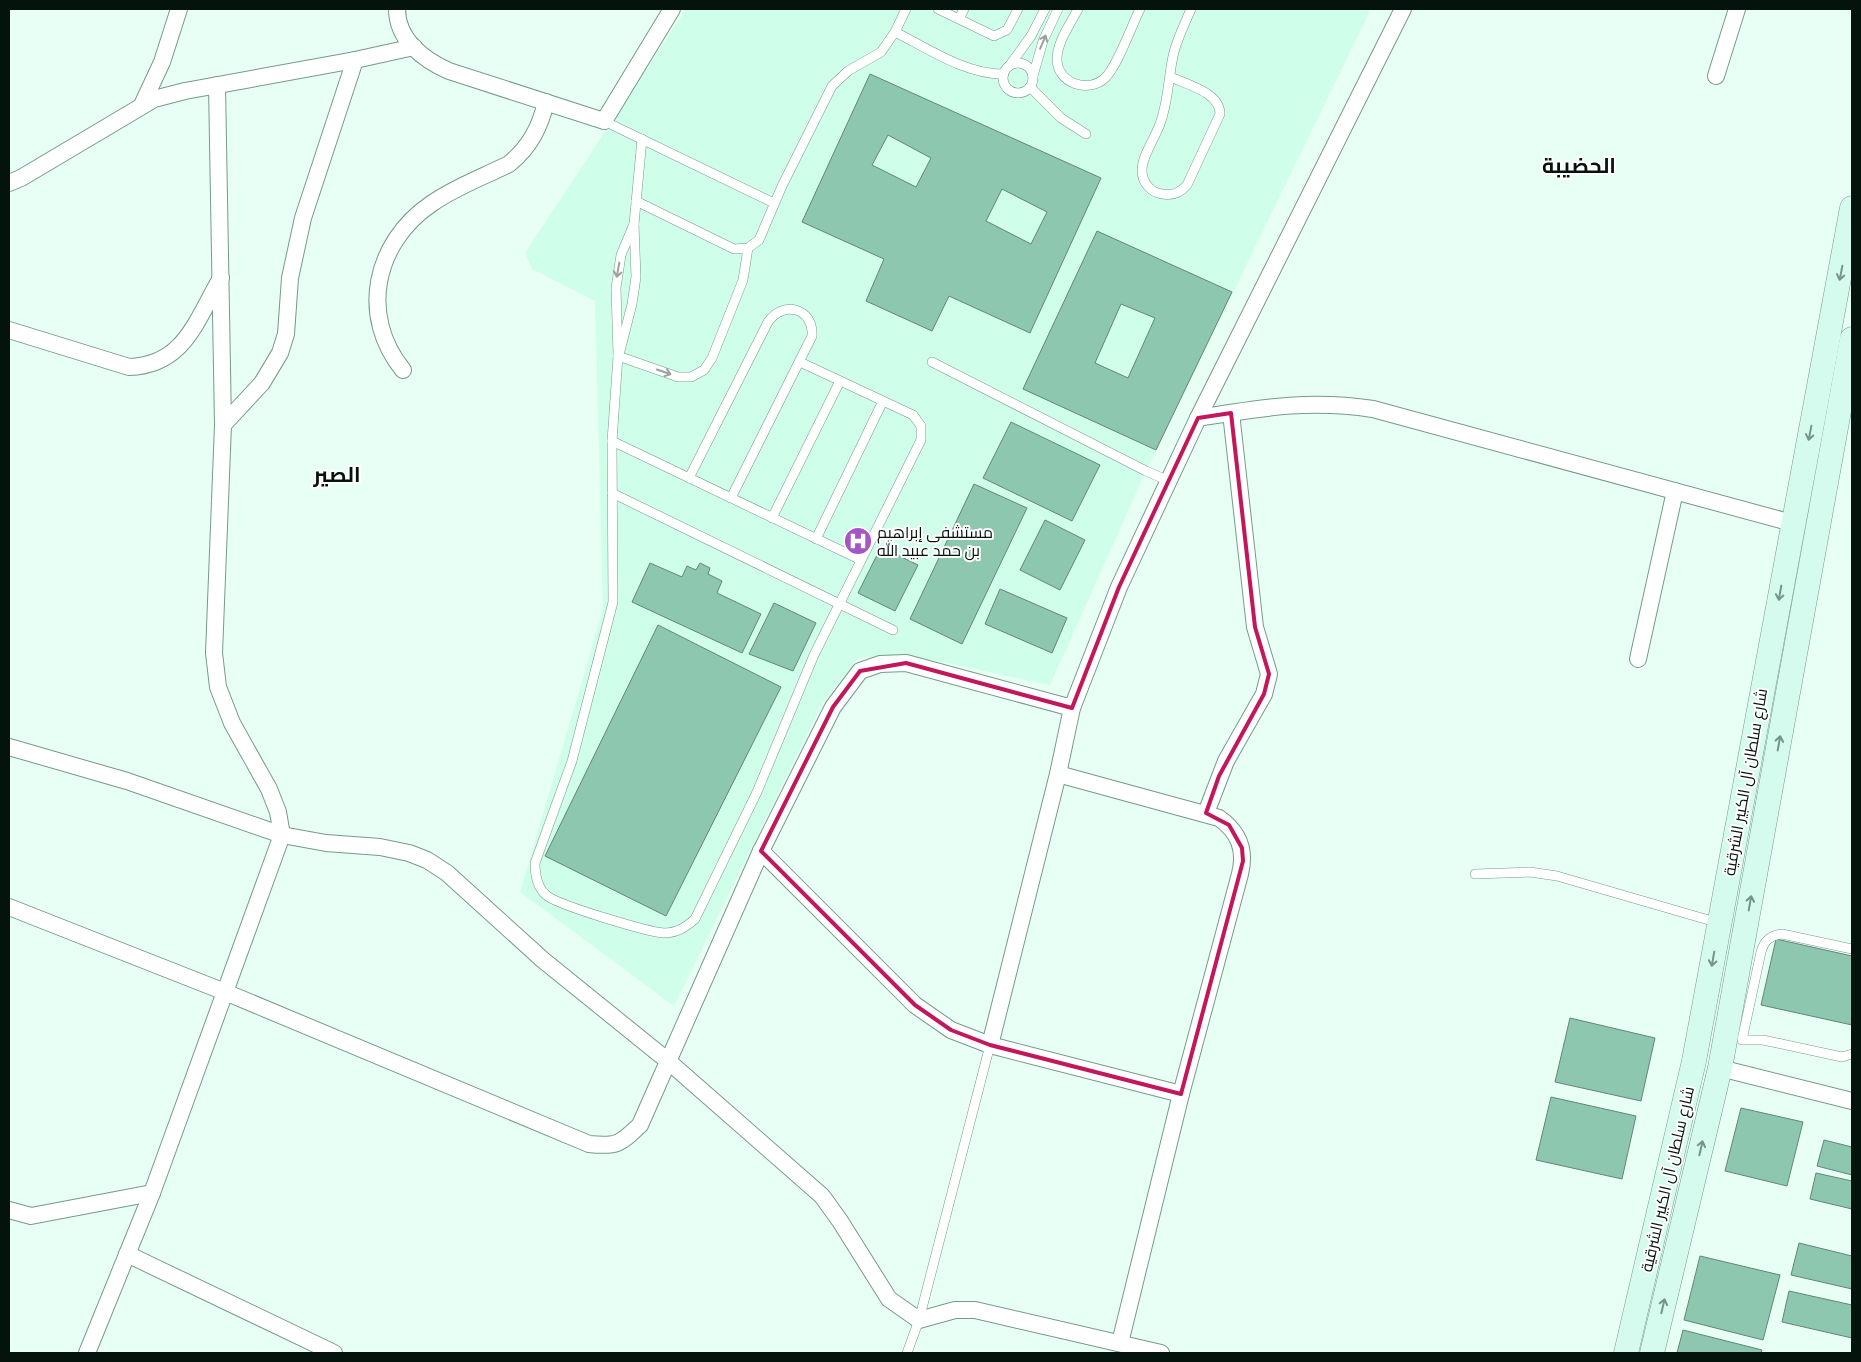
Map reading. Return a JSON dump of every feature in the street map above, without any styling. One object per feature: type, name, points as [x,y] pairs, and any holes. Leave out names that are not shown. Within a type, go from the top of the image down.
[{"type":"main road","name":"شارع سلطان آل الكبير الشرقية","points":[[1626,1353],[1694,1061],[1792,523],[1852,208]]},
{"type":"main road","name":"شارع سلطان آل الكبير الشرقية","points":[[1652,1353],[1728,1054],[1852,339]]},
{"type":"street","points":[[142,105],[162,62],[179,9]]},
{"type":"street","points":[[397,9],[397,16],[404,35],[428,62],[449,71],[604,121],[672,9]]},
{"type":"street","points":[[990,1045],[1058,774],[1072,708],[1118,587],[1198,418],[1403,9]]},
{"type":"street","points":[[1716,76],[1737,9]]},
{"type":"street","points":[[9,183],[21,178],[142,105],[170,94],[414,48]]},
{"type":"street","points":[[223,425],[262,383],[280,353],[286,334],[290,278],[302,218],[355,60]]},
{"type":"street","points":[[88,1353],[152,1193],[282,835],[278,812],[269,789],[232,723],[218,687],[214,653],[223,425],[222,276],[217,85]]},
{"type":"street","points":[[403,370],[388,348],[379,322],[377,294],[390,251],[407,225],[431,204],[504,166],[517,157],[538,129],[546,102]]},
{"type":"street","points":[[9,330],[129,367],[146,366],[162,361],[176,350],[222,276]]},
{"type":"street","points":[[1198,418],[1286,404],[1316,403],[1372,409],[1792,523]]},
{"type":"street","points":[[1206,813],[1226,761],[1264,694],[1268,674],[1255,627],[1231,413]]},
{"type":"street","points":[[1638,659],[1675,491]]},
{"type":"street","points":[[9,907],[225,992],[589,1144],[610,1146],[625,1140],[640,1125],[761,850],[833,707],[860,671],[880,664],[906,663],[1072,708]]},
{"type":"street","points":[[9,748],[127,781],[282,835],[326,843],[380,847],[409,853],[427,860],[460,884],[542,960],[668,1061],[822,1196],[889,1299],[919,1320],[955,1310],[975,1310],[1161,1353]]},
{"type":"street","points":[[1058,774],[1206,813],[1229,825],[1242,848],[1243,861],[1181,1094],[1120,1343]]},
{"type":"street","points":[[761,850],[915,1005],[951,1030],[990,1045],[1181,1094]]},
{"type":"street","points":[[1728,1054],[1852,1101]]},
{"type":"street","points":[[9,1210],[31,1216],[152,1193]]},
{"type":"street","points":[[127,1254],[334,1353]]},
{"type":"lane","points":[[636,201],[734,249],[748,248],[759,240],[774,203],[832,86],[848,71],[880,52],[895,32],[906,9]]},
{"type":"lane","points":[[938,9],[989,34],[999,35],[1007,30],[1018,9]]},
{"type":"lane","points":[[959,19],[964,9]]},
{"type":"lane","points":[[1044,9],[1031,36],[1003,74],[1004,86],[1008,90],[1020,93],[1030,87],[1043,41],[1058,9]]},
{"type":"lane","points":[[1078,9],[1058,50],[1058,65],[1064,77],[1076,85],[1084,86],[1098,83],[1108,74],[1140,9]]},
{"type":"lane","points":[[1170,77],[1214,97],[1219,104],[1220,114],[1187,185],[1182,190],[1169,195],[1155,192],[1150,188],[1143,176],[1142,169],[1160,123],[1174,53],[1191,9]]},
{"type":"lane","points":[[895,32],[966,67],[984,73],[1003,74]]},
{"type":"lane","points":[[1010,65],[1022,64],[1027,66],[1033,76]]},
{"type":"lane","points":[[1030,87],[1050,109],[1086,134]]},
{"type":"lane","points":[[604,121],[774,203]]},
{"type":"lane","points":[[618,356],[626,330],[635,286],[636,251],[634,224],[642,139]]},
{"type":"lane","points":[[634,224],[617,271],[615,304],[618,356],[612,441],[614,582],[610,618],[572,761],[535,863],[536,879],[540,887],[554,900],[663,933],[686,926],[695,919],[757,792],[806,672],[922,434],[918,420],[913,415],[800,362]]},
{"type":"lane","points":[[618,356],[678,377],[691,377],[704,370],[712,358],[743,280],[748,248]]},
{"type":"lane","points":[[689,478],[768,322],[776,312],[783,309],[796,309],[807,316],[812,336],[731,498]]},
{"type":"lane","points":[[932,362],[1146,471],[1169,480]]},
{"type":"lane","points":[[772,518],[840,381]]},
{"type":"lane","points":[[816,538],[883,401]]},
{"type":"lane","points":[[612,441],[861,560]]},
{"type":"lane","points":[[612,493],[893,630]]},
{"type":"lane","points":[[1474,874],[1530,872],[1557,876],[1719,923]]},
{"type":"lane","points":[[1728,1054],[1766,941],[1782,934],[1852,949]]},
{"type":"lane","points":[[1728,1054],[1762,1040],[1842,1056],[1852,1054]]},
{"type":"lane","points":[[907,1353],[919,1320],[990,1045]]},
{"type":"highlighted area","points":[[1231,413],[1255,627],[1269,674],[1264,694],[1219,776],[1206,813],[1229,825],[1242,848],[1243,861],[1181,1094],[990,1045],[951,1030],[915,1005],[761,851],[833,707],[860,671],[906,663],[1072,708],[1119,587],[1198,418]]},
{"type":"shaded area","name":"مستشفى إبراهيم بن حمد عبيد الله","points":[[686,9],[1371,9],[1146,471],[1050,685],[938,661],[859,657],[822,704],[674,1006],[520,892],[603,610],[595,301],[532,269],[525,253]]},
{"type":"building","points":[[870,74],[1101,178],[1030,333],[949,296],[932,331],[866,301],[884,259],[802,222]],"holes":[[[888,135],[931,158],[916,187],[872,165]],[[1002,189],[1047,212],[1031,244],[986,221]]]},
{"type":"building","points":[[1097,231],[1232,292],[1156,450],[1023,389]],"holes":[[[1121,304],[1155,318],[1128,378],[1095,363]]]},
{"type":"building","points":[[1011,422],[1100,465],[1072,521],[983,478]]},
{"type":"building","points":[[974,484],[1027,508],[962,644],[910,619]]},
{"type":"building","points":[[1045,520],[1085,540],[1060,590],[1020,570]]},
{"type":"building","points":[[881,547],[918,565],[895,611],[858,593]]},
{"type":"building","points":[[650,563],[682,577],[687,566],[696,570],[700,563],[710,568],[708,574],[722,581],[717,593],[761,614],[742,653],[632,602]]},
{"type":"building","points":[[1000,589],[1067,618],[1052,653],[985,624]]},
{"type":"building","points":[[774,603],[816,623],[793,671],[749,654]]},
{"type":"building","points":[[658,625],[781,687],[666,916],[545,856]]},
{"type":"building","points":[[1776,939],[1852,956],[1852,1025],[1761,1005]]},
{"type":"building","points":[[1570,1018],[1655,1038],[1641,1101],[1555,1082]]},
{"type":"building","points":[[1551,1097],[1636,1116],[1622,1179],[1536,1160]]},
{"type":"building","points":[[1741,1108],[1803,1122],[1787,1186],[1725,1171]]},
{"type":"building","points":[[1824,1140],[1852,1147],[1852,1175],[1817,1166]]},
{"type":"building","points":[[1816,1173],[1852,1181],[1852,1209],[1810,1199]]},
{"type":"building","points":[[1799,1243],[1852,1256],[1852,1289],[1791,1275]]},
{"type":"building","points":[[1700,1256],[1780,1275],[1763,1340],[1684,1320]]},
{"type":"building","points":[[1789,1291],[1852,1305],[1852,1338],[1782,1322]]},
{"type":"building","points":[[1683,1330],[1762,1350],[1761,1353],[1677,1353]]},
{"type":"place","name":"مستشفى إبراهيم بن حمد عبيد الله","points":[[858,541]]},
{"type":"district","name":"الحضيبة","points":[[1579,166]]},
{"type":"district","name":"الصير","points":[[337,475]]}]
